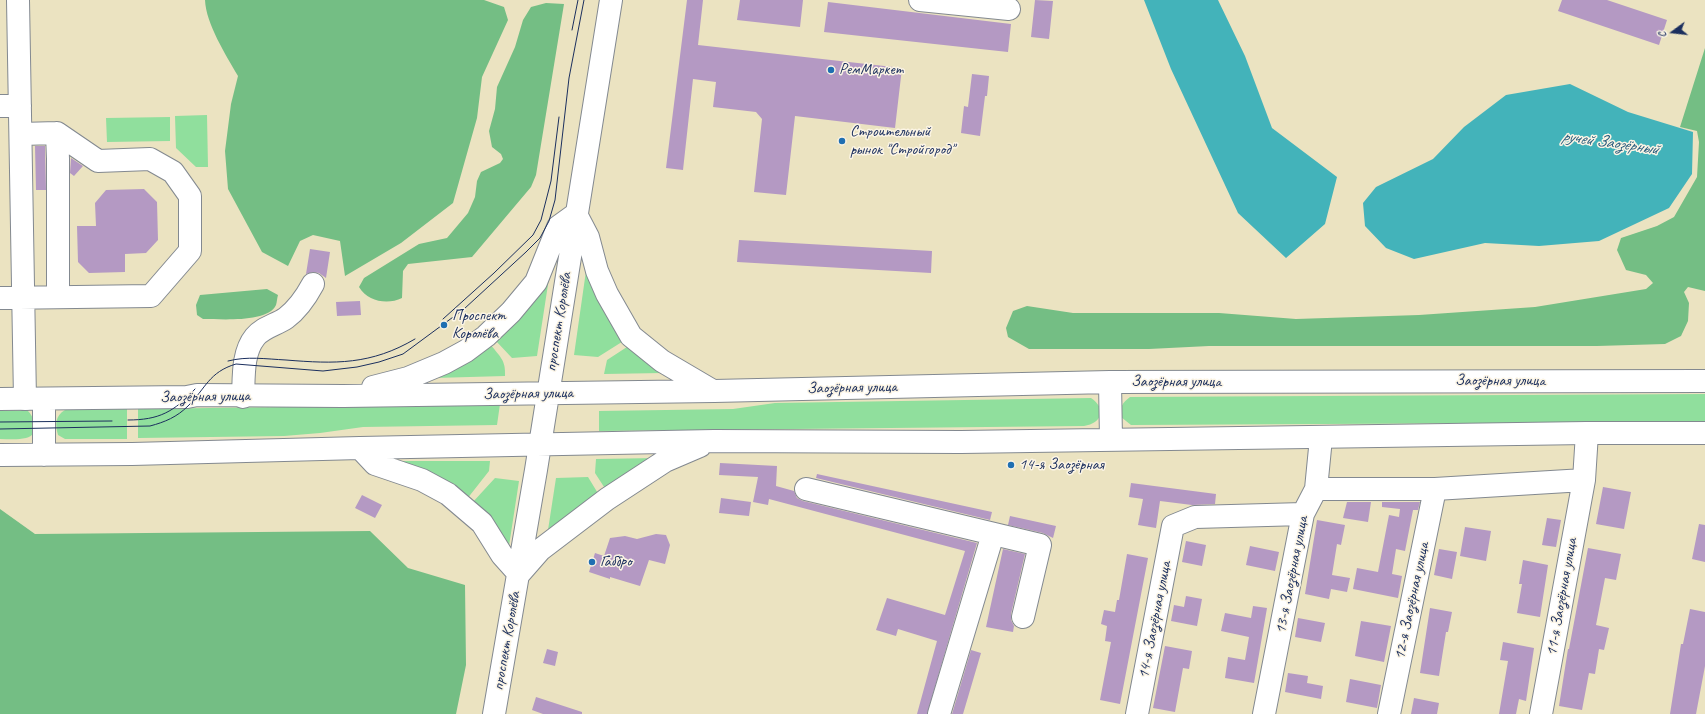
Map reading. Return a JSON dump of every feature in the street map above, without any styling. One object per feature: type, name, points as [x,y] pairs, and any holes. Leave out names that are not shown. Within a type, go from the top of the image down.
[{"type":"main road","points":[[18,0],[10,106],[21,134],[24,298],[35,399],[44,455]]},
{"type":"main road","name":"проспект Королёва","points":[[494,714],[519,574],[611,0]]},
{"type":"main road","points":[[920,0],[1009,10]]},
{"type":"main road","points":[[0,298],[151,296],[190,251],[190,196],[173,172],[150,159],[98,161],[57,133],[21,134]]},
{"type":"main road","points":[[57,133],[58,297]]},
{"type":"main road","points":[[343,396],[408,378],[444,363],[466,351],[486,336],[511,312],[536,282],[558,227],[576,214],[588,237],[597,271],[607,294],[631,336],[662,361],[714,391]]},
{"type":"main road","points":[[243,397],[244,364],[254,338],[260,331],[287,317],[305,299],[312,284]]},
{"type":"main road","name":"Заозёрная улица","points":[[0,399],[187,397],[197,395],[243,397],[714,391],[1110,382],[1705,381]]},
{"type":"main road","points":[[1110,382],[1111,440]]},
{"type":"main road","points":[[0,455],[132,454],[714,441],[961,442],[1587,433],[1705,433]]},
{"type":"main road","name":"11-я Заозёрная улица","points":[[1541,714],[1584,480],[1587,433]]},
{"type":"main road","name":"13-я Заозёрная улица","points":[[1264,714],[1303,514],[1316,489],[1321,438]]},
{"type":"main road","points":[[360,448],[375,464],[422,480],[448,494],[482,523],[502,555],[519,574],[540,550],[608,499],[665,461],[714,441]]},
{"type":"main road","points":[[1316,489],[1435,489],[1584,480]]},
{"type":"main road","points":[[806,489],[1040,545],[1023,616]]},
{"type":"main road","name":"12-я Заозёрная улица","points":[[1389,714],[1435,489]]},
{"type":"main road","name":"14-я Заозёрная улица","points":[[1136,714],[1173,526],[1195,517],[1303,514]]},
{"type":"main road","points":[[939,714],[993,534]]},
{"type":"green space","points":[[205,0],[484,0],[504,7],[508,20],[482,77],[477,118],[453,203],[401,243],[345,276],[340,241],[313,235],[300,241],[288,266],[262,252],[228,189],[225,151],[231,104],[238,76],[213,29],[206,9]]},
{"type":"green space","points":[[546,3],[564,4],[536,175],[531,187],[472,257],[408,264],[403,271],[402,298],[385,302],[373,299],[359,287],[364,278],[419,244],[447,238],[468,213],[475,197],[477,181],[481,172],[500,163],[503,159],[501,154],[492,147],[489,131],[495,109],[497,87],[515,47],[523,20],[531,7]]},
{"type":"green space","points":[[1705,48],[1705,291],[1688,287],[1684,292],[1689,303],[1688,321],[1681,336],[1665,344],[1597,346],[1209,346],[1149,349],[1029,349],[1008,337],[1006,328],[1013,311],[1027,306],[1073,313],[1219,313],[1296,319],[1419,315],[1535,307],[1646,289],[1653,283],[1646,275],[1626,270],[1617,250],[1621,238],[1657,226],[1674,217],[1697,177],[1699,142],[1697,131],[1680,127]]},
{"type":"green space","points":[[207,115],[208,167],[196,167],[176,148],[175,116]]},
{"type":"green space","points":[[170,117],[170,141],[107,142],[106,118]]},
{"type":"green space","points":[[588,257],[625,340],[598,357],[574,355]]},
{"type":"green space","points":[[549,278],[537,356],[512,358],[496,341]]},
{"type":"green space","points":[[267,289],[278,295],[276,305],[271,311],[264,315],[243,319],[203,319],[197,315],[196,305],[200,295]]},
{"type":"green space","points":[[491,345],[503,362],[505,376],[434,378]]},
{"type":"green space","points":[[630,345],[662,373],[604,374],[607,360]]},
{"type":"green space","points":[[1705,394],[1705,422],[1131,425],[1121,417],[1121,408],[1125,401],[1130,397]]},
{"type":"green space","points":[[1091,398],[1099,407],[1101,411],[1100,415],[1095,422],[1084,426],[599,431],[599,411],[733,409],[775,403]]},
{"type":"green space","points":[[500,404],[497,425],[363,427],[284,436],[138,438],[138,409]]},
{"type":"green space","points":[[127,409],[127,439],[65,439],[58,435],[56,427],[57,421],[59,415],[65,410]]},
{"type":"green space","points":[[27,410],[34,421],[35,430],[33,433],[23,439],[0,439],[0,411]]},
{"type":"green space","points":[[657,458],[606,490],[595,473],[596,459]]},
{"type":"green space","points":[[400,461],[490,461],[489,471],[467,499]]},
{"type":"green space","points":[[588,477],[599,495],[548,530],[556,478]]},
{"type":"green space","points":[[495,478],[519,481],[509,546],[497,528],[472,503]]},
{"type":"green space","points":[[0,509],[35,534],[370,531],[408,568],[465,585],[466,665],[456,714],[0,714]]},
{"type":"water","points":[[1144,0],[1218,0],[1245,56],[1272,128],[1337,177],[1325,224],[1286,258],[1238,213],[1171,69]]},
{"type":"water","name":"ручей Заозёрный","points":[[1570,84],[1628,112],[1693,132],[1692,174],[1669,208],[1599,241],[1539,246],[1485,243],[1414,259],[1386,248],[1365,226],[1363,203],[1376,187],[1433,159],[1464,127],[1506,95]]},
{"type":"building","points":[[687,0],[703,0],[698,45],[902,68],[895,128],[795,116],[786,195],[754,192],[762,119],[756,112],[713,107],[716,82],[693,79],[683,170],[666,168]]},
{"type":"building","points":[[740,0],[803,0],[800,27],[737,20]]},
{"type":"building","points":[[1035,0],[1053,1],[1049,39],[1031,37]]},
{"type":"building","points":[[1562,0],[1607,0],[1667,20],[1659,45],[1558,11]]},
{"type":"building","points":[[828,2],[1011,24],[1008,52],[824,32]]},
{"type":"building","points":[[972,74],[989,76],[980,136],[961,133],[964,106],[968,107]]},
{"type":"building","points":[[35,146],[45,146],[46,190],[36,190]]},
{"type":"building","points":[[71,158],[83,166],[74,176],[70,173]]},
{"type":"building","points":[[144,189],[157,202],[158,240],[146,253],[125,254],[125,272],[89,273],[78,262],[77,226],[96,226],[95,203],[106,190]]},
{"type":"building","points":[[739,240],[932,251],[931,273],[737,262]]},
{"type":"building","points":[[310,249],[330,252],[326,278],[319,273],[313,272],[306,274]]},
{"type":"building","points":[[360,301],[361,315],[337,316],[336,302]]},
{"type":"building","points":[[720,463],[777,466],[776,486],[794,491],[797,498],[803,501],[977,543],[927,714],[917,714],[937,641],[898,629],[896,636],[876,630],[887,598],[945,615],[965,551],[769,499],[768,505],[753,502],[758,477],[719,475]]},
{"type":"building","points":[[817,474],[992,512],[990,520],[816,478]]},
{"type":"building","points":[[1131,483],[1216,494],[1215,504],[1192,505],[1160,501],[1156,528],[1138,525],[1143,499],[1129,497]]},
{"type":"building","points":[[1603,487],[1631,492],[1624,529],[1596,524]]},
{"type":"building","points":[[362,495],[382,505],[375,518],[355,508]]},
{"type":"building","points":[[721,498],[751,502],[749,516],[719,513]]},
{"type":"building","points":[[1347,502],[1371,502],[1368,522],[1343,518]]},
{"type":"building","points":[[1382,502],[1420,502],[1418,510],[1413,510],[1405,551],[1396,549],[1392,574],[1402,576],[1398,598],[1353,589],[1357,568],[1378,572],[1389,515],[1399,517],[1400,509],[1382,507]]},
{"type":"building","points":[[1010,516],[1056,526],[1053,538],[1043,533],[1008,525]]},
{"type":"building","points":[[1547,518],[1561,520],[1556,547],[1542,545]]},
{"type":"building","points":[[1317,520],[1345,525],[1341,545],[1337,544],[1332,575],[1350,578],[1347,592],[1331,589],[1329,599],[1305,594]]},
{"type":"building","points":[[1699,524],[1705,525],[1705,562],[1692,559]]},
{"type":"building","points":[[1465,527],[1491,531],[1486,561],[1460,556]]},
{"type":"building","points":[[656,534],[666,535],[670,545],[665,564],[649,560],[640,586],[589,572],[595,553],[604,556],[610,538],[625,536],[637,539]]},
{"type":"building","points":[[1186,541],[1206,545],[1202,566],[1182,562]]},
{"type":"building","points":[[1250,546],[1279,552],[1275,571],[1246,565]]},
{"type":"building","points":[[1588,548],[1621,554],[1616,580],[1605,578],[1596,625],[1609,628],[1604,650],[1599,649],[1595,674],[1589,673],[1582,710],[1559,706],[1568,649]]},
{"type":"building","points":[[1003,549],[1025,554],[1011,614],[1011,620],[1014,626],[1013,632],[986,627]]},
{"type":"building","points":[[1439,549],[1457,552],[1452,579],[1434,575]]},
{"type":"building","points":[[1127,554],[1148,558],[1120,704],[1100,700],[1111,642],[1105,641],[1107,626],[1101,624],[1104,610],[1115,612],[1117,600],[1119,600]]},
{"type":"building","points":[[1523,560],[1548,565],[1540,617],[1517,613],[1522,584],[1519,584]]},
{"type":"building","points":[[1186,596],[1202,599],[1197,626],[1171,621],[1174,605],[1184,607]]},
{"type":"building","points":[[1253,606],[1267,608],[1254,683],[1225,678],[1228,657],[1245,660],[1249,637],[1221,631],[1225,613],[1251,618]]},
{"type":"building","points":[[1430,608],[1452,612],[1448,632],[1446,632],[1439,676],[1420,673]]},
{"type":"building","points":[[1690,609],[1705,612],[1705,666],[1696,714],[1670,714],[1681,644],[1683,644]]},
{"type":"building","points":[[1298,618],[1325,623],[1321,642],[1295,637]]},
{"type":"building","points":[[1361,621],[1391,626],[1384,662],[1355,656]]},
{"type":"building","points":[[1503,642],[1534,648],[1526,701],[1519,699],[1516,714],[1499,714],[1508,661],[1500,660]]},
{"type":"building","points":[[1165,646],[1192,651],[1189,669],[1183,668],[1175,712],[1153,708]]},
{"type":"building","points":[[547,649],[558,652],[555,666],[543,663]]},
{"type":"building","points":[[971,650],[981,653],[963,714],[952,714]]},
{"type":"building","points":[[1288,673],[1308,676],[1307,683],[1323,686],[1321,699],[1285,692]]},
{"type":"building","points":[[1350,679],[1381,685],[1377,708],[1346,702]]},
{"type":"building","points":[[536,697],[582,712],[582,714],[543,714],[532,710]]},
{"type":"building","points":[[1414,698],[1439,703],[1437,714],[1411,714]]},
{"type":"tram line","points":[[572,30],[578,0]]},
{"type":"tram line","points":[[0,429],[150,426],[166,421],[180,413],[214,376],[227,367],[236,364],[323,371],[357,367],[403,354],[464,309],[540,238],[549,221],[555,200],[569,78],[584,0]]},
{"type":"tram line","points":[[443,319],[533,235],[541,220],[551,181],[559,117]]},
{"type":"tram line","points":[[228,361],[249,358],[321,362],[352,361],[383,354],[399,348],[415,339]]},
{"type":"tram line","points":[[128,420],[139,420],[165,413],[180,404],[195,389]]},
{"type":"tram line","points":[[0,422],[112,421]]},
{"type":"place","name":"РемМаркет","points":[[831,70]]},
{"type":"place","name":"Строительный рынок \"Стройгород\"","points":[[842,141]]},
{"type":"place","name":"Проспект Королёва","points":[[444,325]]},
{"type":"place","name":"14-я Заозёрная","points":[[1011,465]]},
{"type":"place","name":"Габбро","points":[[592,562]]}]
